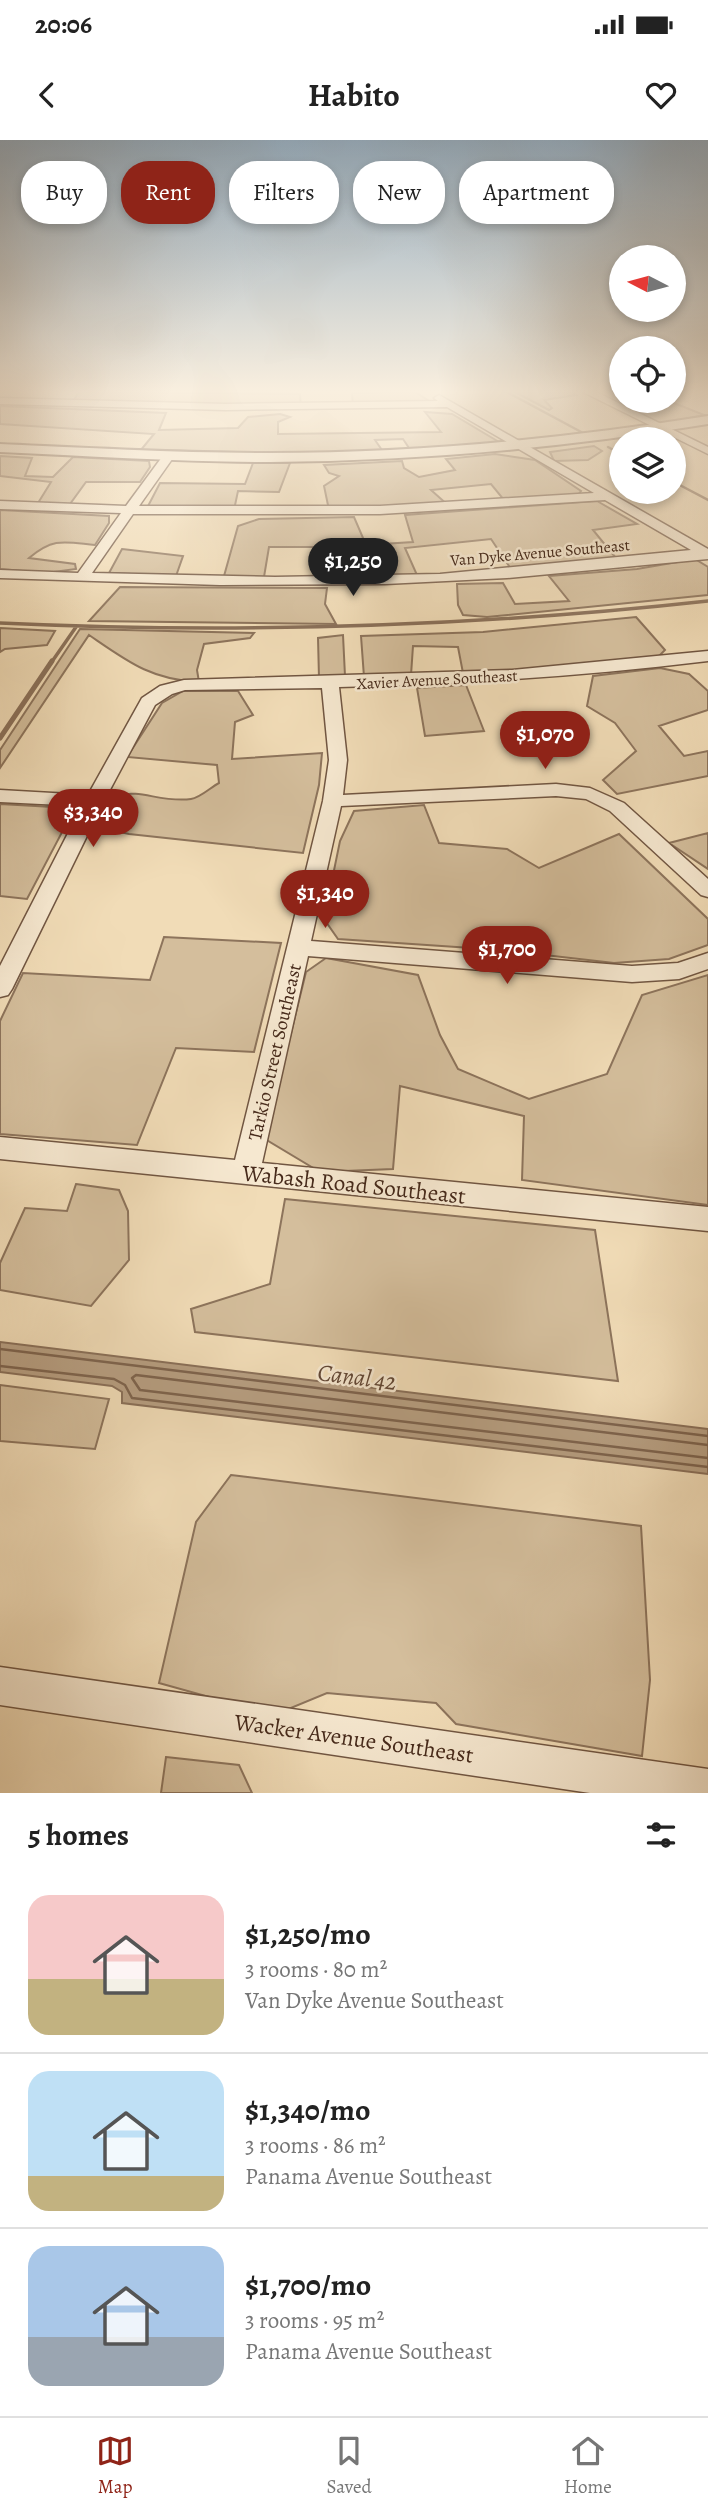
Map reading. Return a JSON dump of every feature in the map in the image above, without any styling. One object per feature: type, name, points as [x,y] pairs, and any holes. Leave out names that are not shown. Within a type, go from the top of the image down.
[{"type":"street","points":[[82,577],[160,468]]},
{"type":"street","points":[[560,468],[706,554]]},
{"type":"street","points":[[0,505],[129,512],[311,514],[424,511],[607,496]]},
{"type":"street","name":"Van Dyke Avenue Southeast","points":[[0,573],[292,582],[441,578],[706,554]]},
{"type":"street","points":[[700,657],[708,674]]},
{"type":"street","name":"Xavier Avenue Southeast","points":[[166,690],[184,685],[330,684],[541,675],[700,657]]},
{"type":"street","name":"Tarkio Street Southeast","points":[[246,1173],[333,801],[338,761],[330,684]]},
{"type":"street","points":[[0,989],[94,802],[148,702],[166,690]]},
{"type":"street","points":[[333,801],[556,790],[590,794],[617,807],[708,890]]},
{"type":"street","points":[[0,796],[94,802]]},
{"type":"street","points":[[299,947],[632,974],[679,971],[708,961]]},
{"type":"street","name":"Wabash Road Southeast","points":[[0,1148],[708,1219]]},
{"type":"street","name":"Wacker Avenue Southeast","points":[[0,1686],[708,1790]]},
{"type":"shaded area","points":[[0,468],[28,468],[25,476],[53,477],[62,468],[149,468],[140,482],[86,482],[70,504],[38,503],[51,482],[0,476]]},
{"type":"shaded area","points":[[251,468],[288,468],[279,492],[238,491],[234,510],[147,508],[160,483],[245,484]]},
{"type":"shaded area","points":[[326,468],[404,468],[419,477],[455,470],[453,468],[547,468],[581,491],[577,496],[504,500],[491,484],[431,490],[449,506],[329,510],[324,486],[339,476],[329,473]]},
{"type":"shaded area","points":[[597,501],[637,524],[593,530],[616,558],[511,569],[491,539],[405,548],[417,575],[319,579],[321,547],[269,547],[264,577],[224,576],[238,526],[259,519],[354,517],[366,545],[413,542],[405,515]]},
{"type":"shaded area","points":[[0,510],[109,516],[109,523],[95,545],[60,542],[29,558],[75,564],[76,569],[46,573],[0,569]]},
{"type":"shaded area","points":[[122,549],[183,556],[176,576],[109,573]]},
{"type":"shaded area","points":[[695,559],[708,567],[708,595],[487,617],[463,615],[458,605],[457,584],[503,583],[515,604],[569,601],[549,576],[637,569]]},
{"type":"shaded area","points":[[120,587],[327,588],[325,604],[336,624],[89,621]]},
{"type":"shaded area","points":[[636,617],[665,650],[658,657],[563,668],[463,673],[458,647],[413,646],[411,675],[364,677],[361,636],[483,632]]},
{"type":"shaded area","points":[[0,628],[55,631],[47,645],[5,649],[0,652]]},
{"type":"shaded area","points":[[80,629],[254,633],[250,638],[204,644],[197,670],[199,682],[153,673],[128,661],[89,635],[0,768],[0,750]]},
{"type":"shaded area","points":[[343,635],[345,676],[319,678],[318,638]]},
{"type":"shaded area","points":[[660,668],[689,674],[708,691],[708,710],[659,726],[684,756],[708,751],[708,776],[617,794],[603,780],[636,751],[615,723],[587,706],[593,676]]},
{"type":"shaded area","points":[[466,685],[484,731],[425,736],[417,688]]},
{"type":"shaded area","points":[[183,691],[238,691],[253,715],[235,722],[232,759],[322,753],[319,785],[303,853],[129,834],[93,826],[102,809],[112,799],[123,794],[175,800],[191,799],[219,783],[217,765],[127,757],[162,703]]},
{"type":"shaded area","points":[[0,804],[53,807],[70,817],[27,899],[0,896]]},
{"type":"shaded area","points":[[424,805],[439,843],[507,849],[539,868],[619,834],[708,919],[708,945],[669,959],[614,963],[501,950],[338,939],[324,919],[340,841],[354,811]]},
{"type":"shaded area","points":[[708,833],[708,869],[669,843]]},
{"type":"shaded area","points":[[164,937],[281,943],[254,1052],[176,1048],[137,1145],[0,1134],[0,1021],[23,973],[150,980]]},
{"type":"shaded area","points":[[326,958],[418,975],[440,1035],[458,1069],[529,1099],[607,1074],[642,995],[708,975],[708,1205],[522,1180],[524,1116],[400,1086],[393,1169],[320,1172],[265,1139],[306,972]]},
{"type":"shaded area","points":[[76,1184],[119,1190],[128,1211],[129,1260],[91,1306],[0,1290],[0,1263],[25,1208],[67,1211]]},
{"type":"shaded area","points":[[285,1199],[595,1230],[618,1381],[195,1332],[191,1309],[270,1284]]},
{"type":"shaded area","points":[[0,1385],[109,1399],[95,1449],[0,1441]]},
{"type":"shaded area","points":[[231,1475],[641,1526],[650,1680],[642,1756],[456,1724],[436,1703],[327,1693],[274,1715],[159,1683],[196,1522]]},
{"type":"shaded area","points":[[166,1757],[239,1765],[252,1793],[161,1793]]},
{"type":"water","points":[[0,1342],[708,1429],[708,1474],[122,1403],[122,1392],[112,1386],[0,1372]]},
{"type":"waterway","points":[[686,488],[708,500]]},
{"type":"waterway","points":[[0,623],[177,628],[354,626],[531,617],[708,601]]},
{"type":"waterway","points":[[51,663],[76,627]]},
{"type":"waterway","points":[[0,738],[52,661]]},
{"type":"water label","name":"Canal 42","points":[[357,1377]]}]
